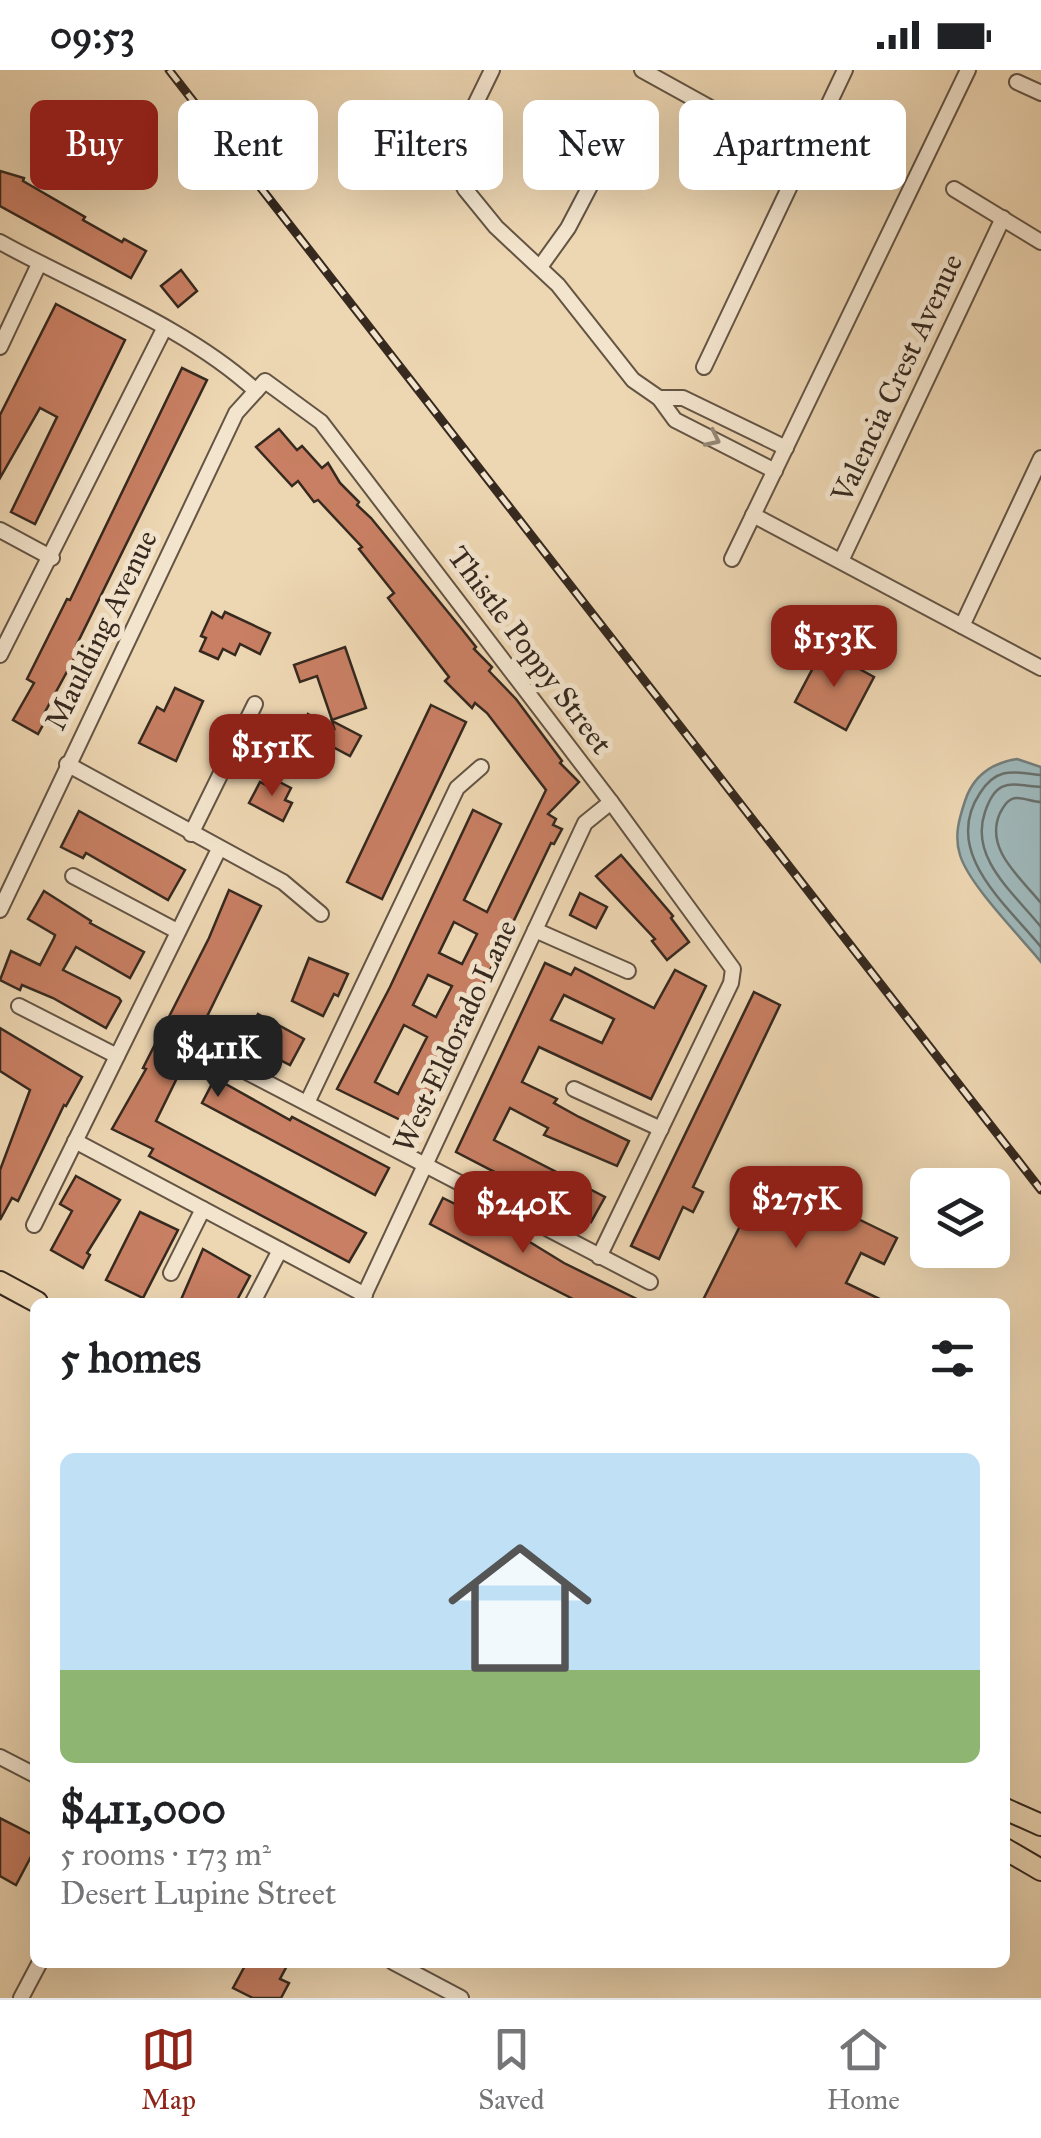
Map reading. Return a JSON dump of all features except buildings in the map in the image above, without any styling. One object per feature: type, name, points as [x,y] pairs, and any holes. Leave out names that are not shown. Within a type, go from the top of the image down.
[{"type":"main road","points":[[0,1282],[30,1298]]},
{"type":"main road","points":[[1010,1811],[1041,1825]]},
{"type":"main road","points":[[1010,1852],[1041,1870]]},
{"type":"street","points":[[492,70],[453,150],[452,164],[465,189],[496,227],[540,267],[633,380],[659,398],[676,420],[775,471]]},
{"type":"street","points":[[642,70],[696,100]]},
{"type":"street","points":[[831,100],[845,70]]},
{"type":"street","points":[[732,559],[968,70]]},
{"type":"street","points":[[1017,82],[1041,93]]},
{"type":"street","points":[[954,189],[1041,242]]},
{"type":"street","points":[[540,267],[568,228],[588,190]]},
{"type":"street","points":[[704,367],[788,190]]},
{"type":"street","name":"Valencia Crest Avenue","points":[[840,562],[1004,218]]},
{"type":"street","name":"Thistle Poppy Street","points":[[0,242],[164,328],[322,422],[611,802],[733,969],[731,982],[661,1129]]},
{"type":"street","points":[[0,346],[39,264]]},
{"type":"street","points":[[0,655],[164,328]]},
{"type":"street","name":"Maulding Avenue","points":[[0,910],[236,414],[261,386]]},
{"type":"street","points":[[659,398],[683,398],[786,448]]},
{"type":"street","points":[[962,626],[1041,458]]},
{"type":"street","points":[[753,515],[1041,668]]},
{"type":"street","points":[[0,530],[52,558]]},
{"type":"street","points":[[191,834],[255,704]]},
{"type":"street","points":[[67,764],[283,882],[322,914]]},
{"type":"street","points":[[307,1104],[457,788],[481,767]]},
{"type":"street","name":"West Eldorado Lane","points":[[363,1298],[585,823],[611,802]]},
{"type":"street","points":[[34,1225],[219,849]]},
{"type":"street","points":[[73,876],[177,931]]},
{"type":"street","points":[[535,930],[628,971]]},
{"type":"street","points":[[18,1006],[117,1056]]},
{"type":"street","points":[[233,1065],[650,1282]]},
{"type":"street","points":[[574,1089],[661,1129],[599,1258]]},
{"type":"street","points":[[76,1140],[361,1298]]},
{"type":"street","points":[[171,1273],[204,1209]]},
{"type":"street","points":[[255,1298],[280,1250]]},
{"type":"street","points":[[0,1757],[30,1773]]},
{"type":"street","points":[[21,1998],[37,1968]]},
{"type":"street","points":[[404,1968],[461,1998]]},
{"type":"water","points":[[1017,759],[1041,767],[1041,962],[974,881],[957,841],[961,814],[973,784],[991,767]]},
{"type":"railway","points":[[169,70],[1041,1190]]}]
